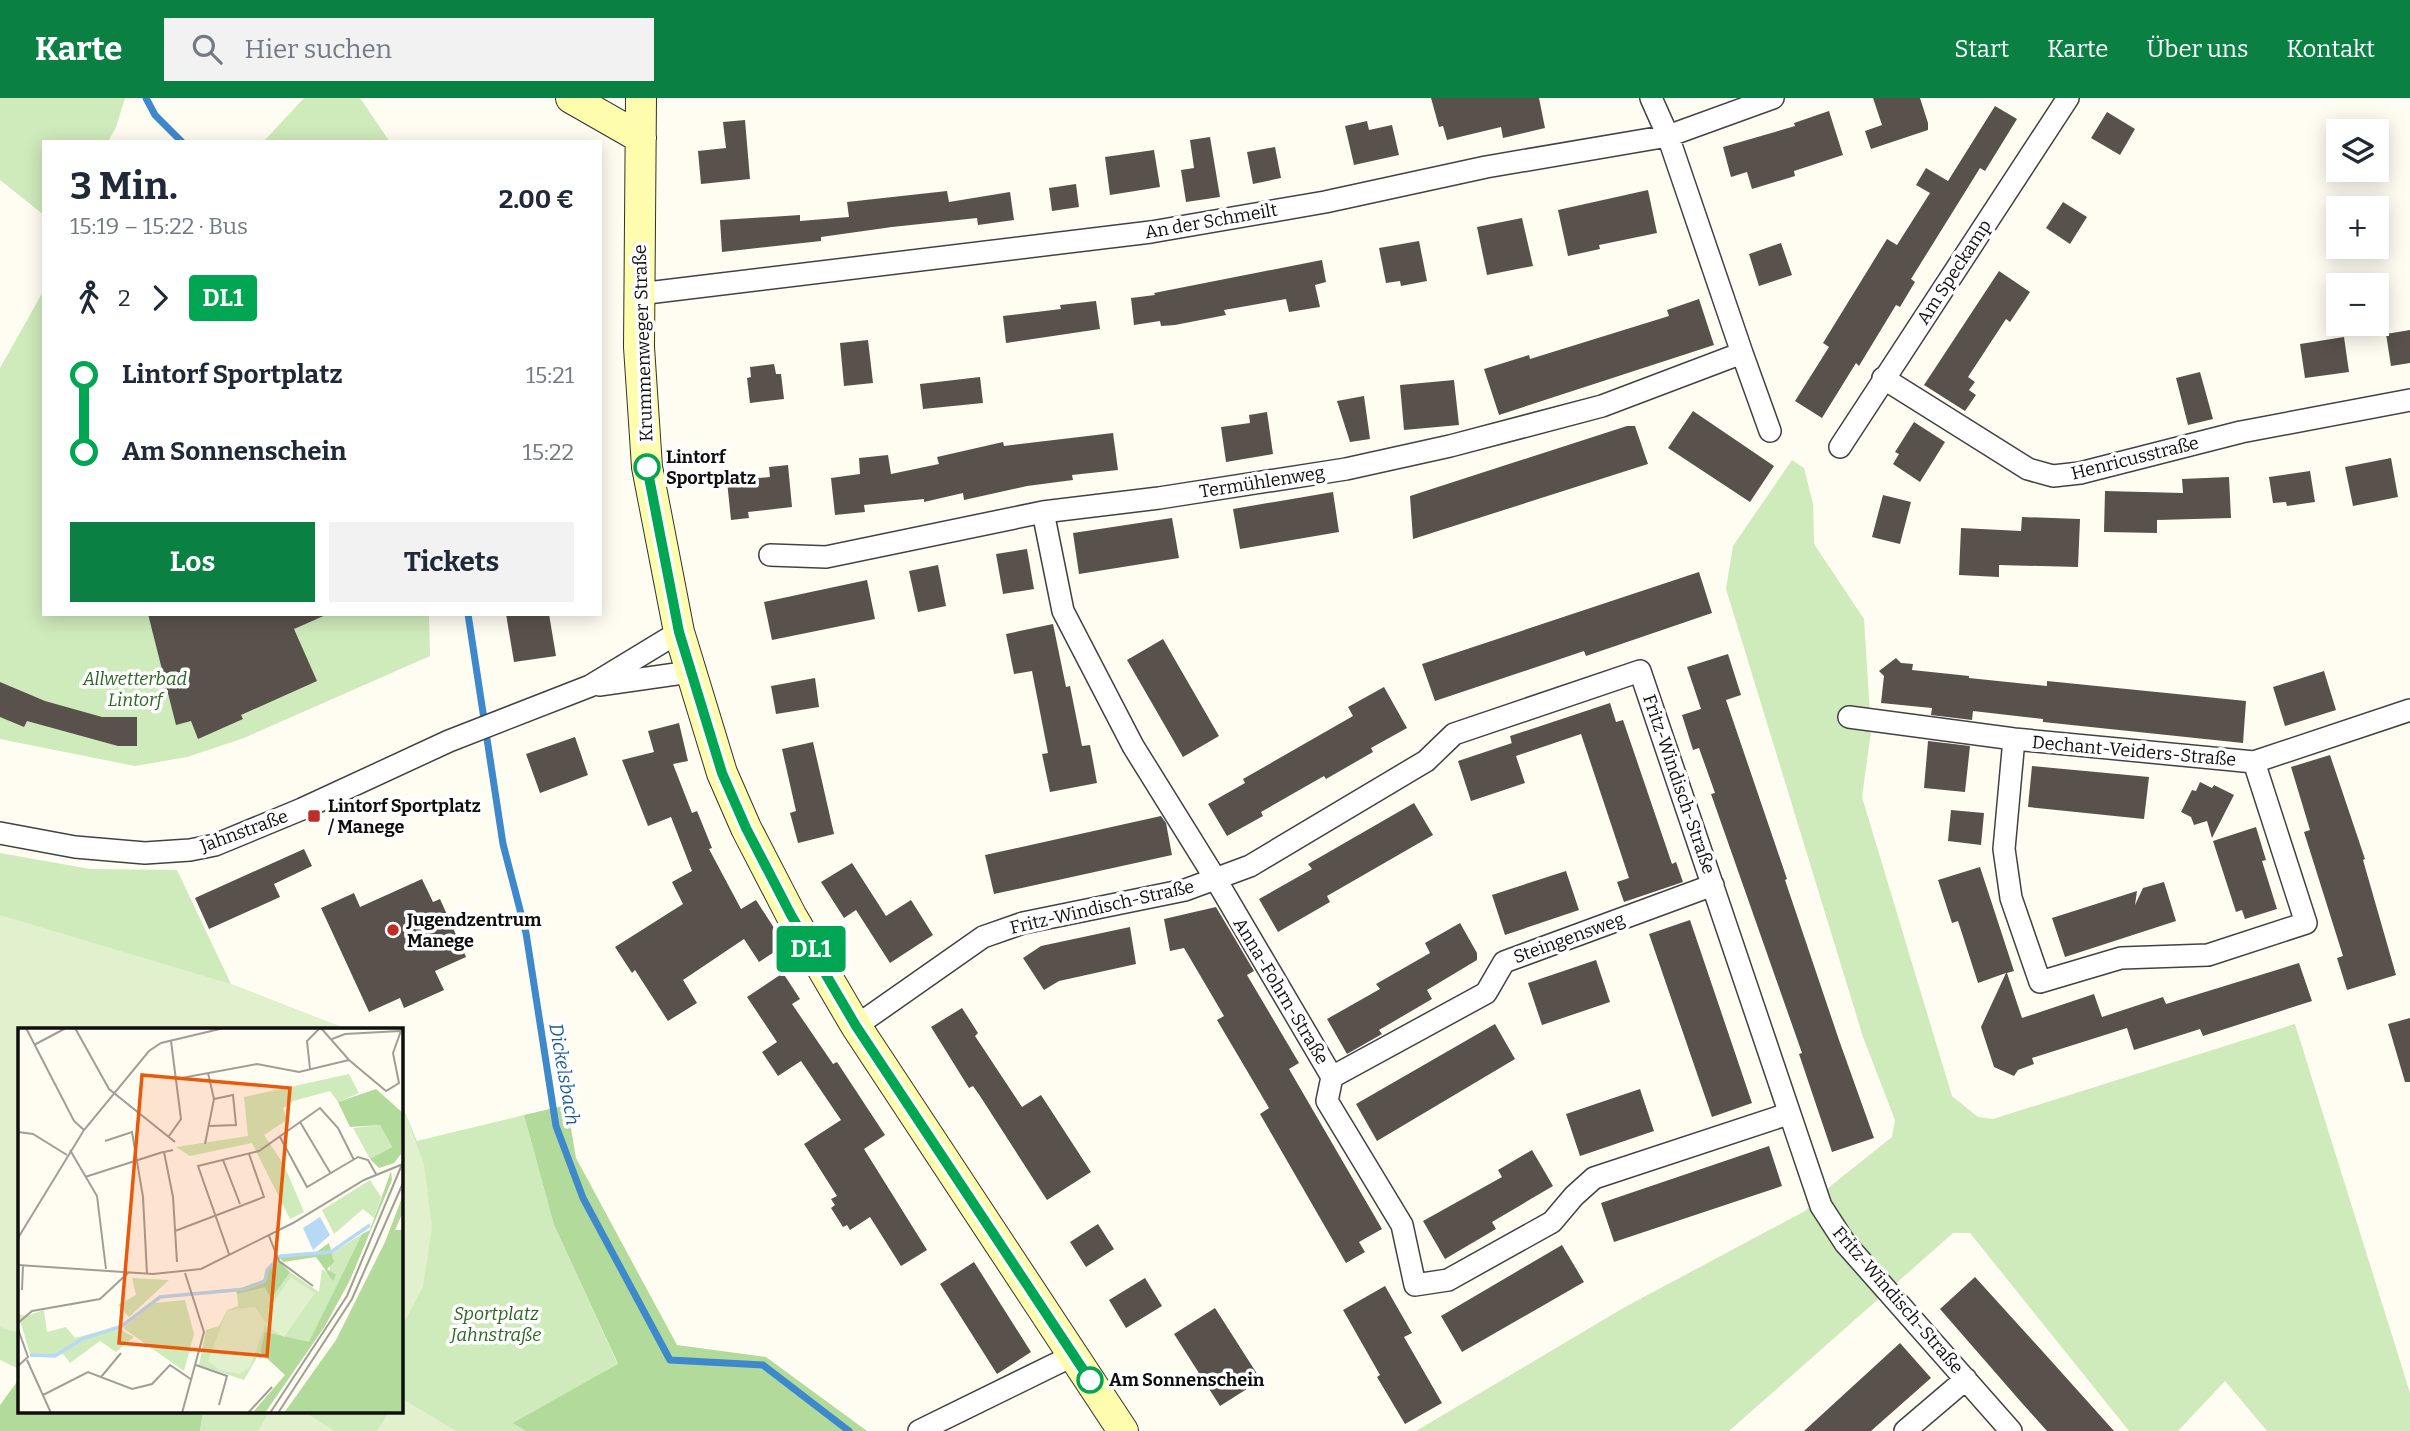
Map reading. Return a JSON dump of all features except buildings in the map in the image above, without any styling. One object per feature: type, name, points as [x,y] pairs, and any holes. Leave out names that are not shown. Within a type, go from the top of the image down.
[{"type":"main road","points":[[571,98],[640,138]]},
{"type":"main road","name":"Krummenweger Straße","points":[[641,98],[639,347],[647,467],[679,632],[722,773],[746,828],[791,915],[856,1026],[1123,1431]]},
{"type":"street","points":[[1651,98],[1668,136],[1770,430]]},
{"type":"street","name":"An der Schmeilt","points":[[639,294],[1151,232],[1325,202],[1486,167],[1668,136],[1773,98]]},
{"type":"street","name":"Am Speckamp","points":[[1840,447],[2068,98]]},
{"type":"street","name":"Termühlenweg","points":[[770,555],[826,557],[1043,512],[1159,499],[1346,469],[1450,446],[1602,406],[1742,353]]},
{"type":"street","name":"Henricusstraße","points":[[1883,379],[2028,469],[2053,477],[2080,473],[2241,432],[2408,408]]},
{"type":"street","name":"Anna-Fohrn-Straße","points":[[1043,512],[1063,611],[1133,746],[1215,878],[1332,1077],[1327,1101],[1402,1225],[1415,1285],[1448,1280],[1552,1222],[1594,1178],[1788,1114]]},
{"type":"street","name":"Jahnstraße","points":[[0,833],[75,847],[145,853],[190,850],[215,845],[302,809],[457,738],[590,686],[679,632]]},
{"type":"street","name":"Fritz-Windisch-Straße","points":[[856,1026],[983,937],[1023,923],[1185,890],[1250,866],[1426,761],[1454,734],[1640,671],[1821,1206],[1845,1243],[2011,1431]]},
{"type":"street","name":"Jahnstraße","points":[[590,686],[690,672]]},
{"type":"street","name":"Dechant-Veiders-Straße","points":[[1849,717],[2014,739],[2254,762],[2410,710]]},
{"type":"street","name":"Dechant-Veiders-Straße","points":[[2014,739],[2004,849],[2011,898],[2040,982],[2121,958],[2208,955],[2305,923],[2254,762]]},
{"type":"street","name":"Steingensweg","points":[[1332,1077],[1486,993],[1504,962],[1713,885]]},
{"type":"street","points":[[919,1431],[1074,1355]]},
{"type":"street","points":[[1905,1431],[1966,1379]]},
{"type":"green space","points":[[0,98],[125,98],[109,140],[42,140],[42,213],[0,180]]},
{"type":"green space","points":[[304,98],[360,98],[389,140],[265,140]]},
{"type":"green space","name":"Allwetterbad Lintorf","points":[[42,294],[42,616],[429,616],[430,656],[244,738],[187,757],[135,766],[0,739],[0,368]]},
{"type":"green space","points":[[1792,460],[1804,468],[1813,504],[1814,544],[1864,619],[1871,731],[1862,797],[1952,1096],[1978,1117],[1993,1119],[2295,1024],[2410,1393],[2410,1431],[2267,1431],[2225,1381],[2178,1431],[2129,1431],[1970,1233],[1953,1233],[1729,1431],[1416,1431],[1625,1307],[1805,1211],[1833,1184],[1892,1137],[1895,1120],[1863,1037],[1726,589],[1733,546]]},
{"type":"green space","points":[[0,853],[90,869],[177,870],[231,984],[344,1028],[18,1028],[18,1369],[0,1360]]},
{"type":"green space","points":[[0,915],[231,984],[344,1028],[18,1028],[18,1333],[0,1327]]},
{"type":"green space","name":"Sportplatz Jahnstraße","points":[[402,1105],[417,1141],[524,1115],[554,1225],[618,1365],[514,1423],[526,1431],[200,1431],[203,1414],[402,1414]]},
{"type":"green space","points":[[567,1105],[576,1158],[677,1345],[766,1357],[867,1431],[526,1431],[513,1423],[618,1364],[554,1225],[524,1115]]},
{"type":"green space","name":"Sportplatz Jahnstraße","points":[[402,1106],[424,1164],[432,1227],[423,1287],[402,1326]]},
{"type":"green space","points":[[18,1380],[18,1414],[203,1414],[200,1431],[0,1431],[0,1405]]},
{"type":"green space","points":[[402,1399],[456,1431],[377,1431],[388,1414],[402,1414]]},
{"type":"green space","points":[[268,1414],[307,1414],[335,1431],[258,1431]]},
{"type":"waterway","name":"Dickelsbach","points":[[146,98],[155,115],[180,140]]},
{"type":"waterway","name":"Dickelsbach","points":[[468,616],[503,844],[526,933],[556,1126],[583,1198],[670,1360],[763,1365],[849,1431]]},
{"type":"bus line","name":"DL1","points":[[647,467],[679,632],[722,773],[746,828],[791,915],[856,1026],[1090,1380]]},
{"type":"place","name":"Lintorf Sportplatz","points":[[647,467]]},
{"type":"place","name":"Lintorf Sportplatz / Manege","points":[[314,816]]},
{"type":"place","name":"Jugendzentrum Manege","points":[[393,930]]},
{"type":"place","name":"Am Sonnenschein","points":[[1090,1380]]}]
